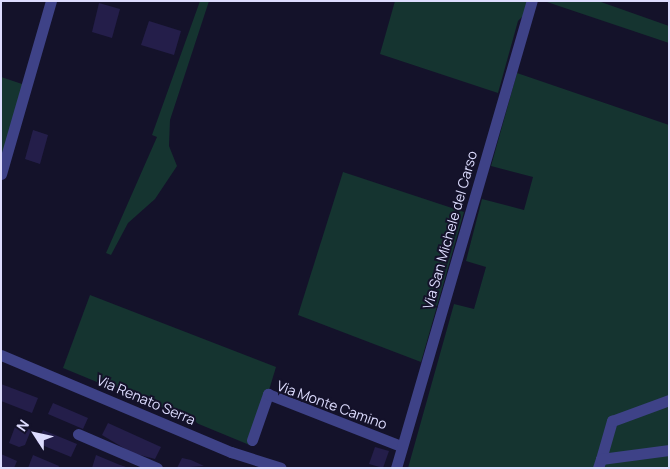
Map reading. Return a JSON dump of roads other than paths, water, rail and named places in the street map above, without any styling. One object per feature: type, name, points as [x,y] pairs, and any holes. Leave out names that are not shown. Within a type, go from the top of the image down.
[{"type":"street","points":[[1,174],[51,1]]},
{"type":"street","name":"Via San Michele del Carso","points":[[396,468],[532,1]]},
{"type":"street","name":"Via Renato Serra","points":[[1,355],[231,452],[281,468]]},
{"type":"street","name":"Via Monte Camino","points":[[252,440],[268,394],[401,446]]},
{"type":"street","points":[[669,400],[612,421],[599,463],[669,450]]},
{"type":"street","points":[[78,434],[158,468]]}]
